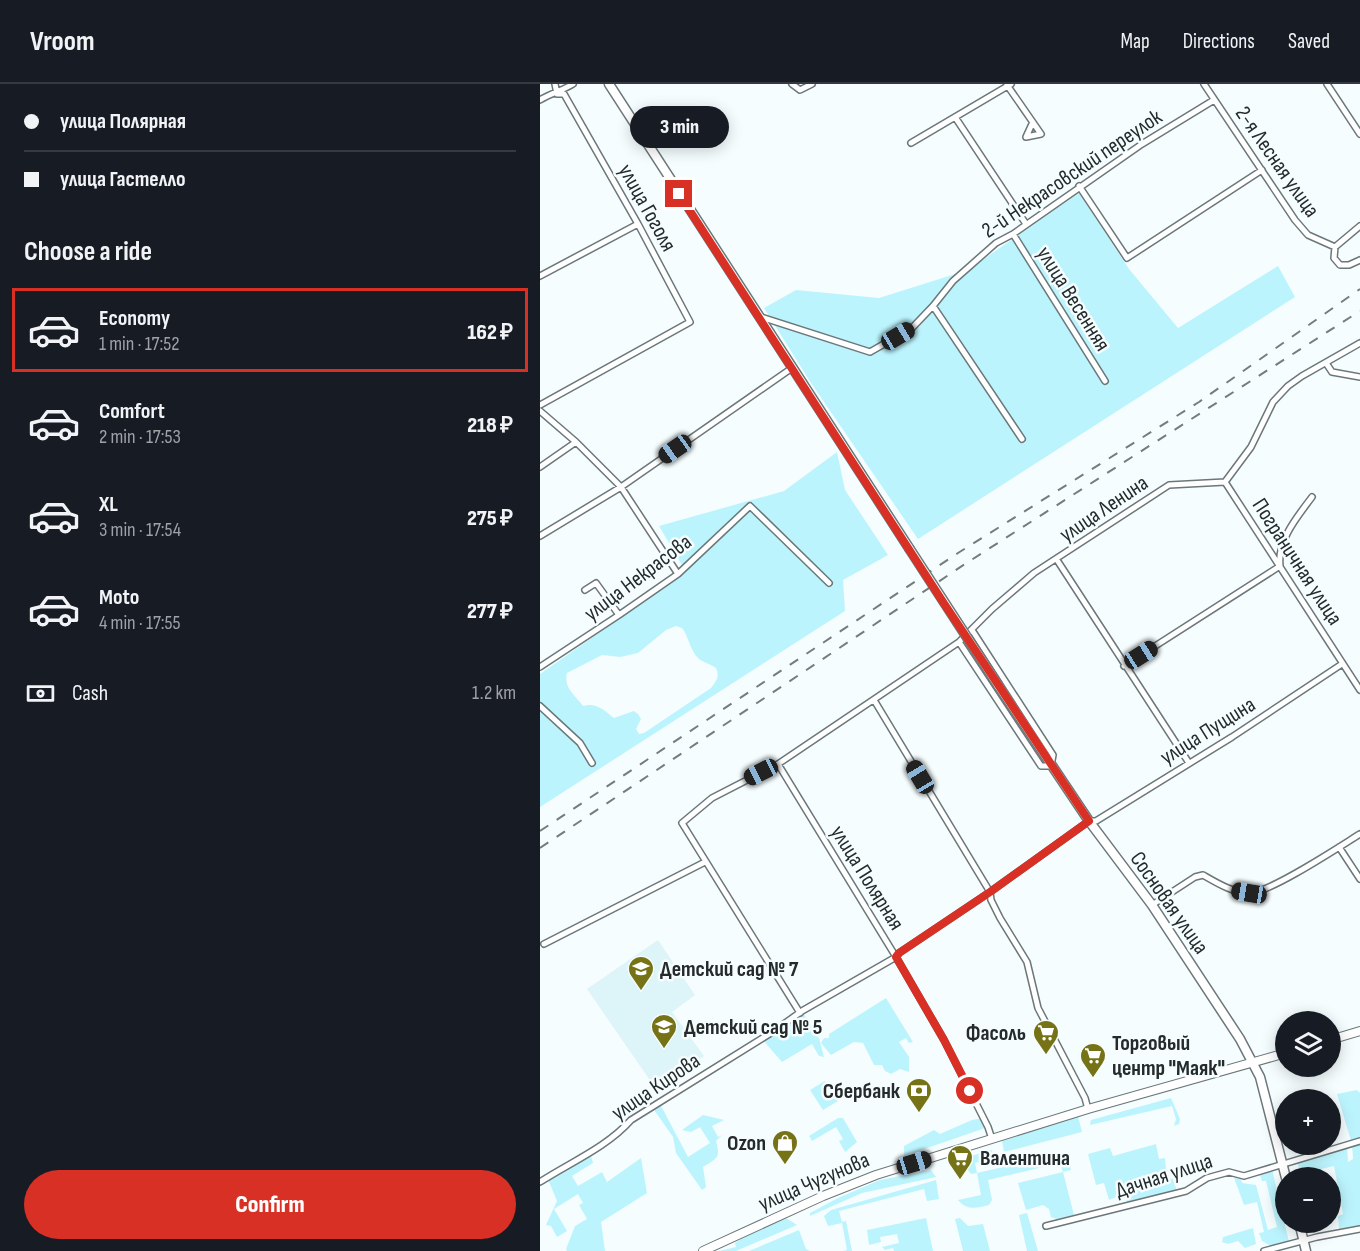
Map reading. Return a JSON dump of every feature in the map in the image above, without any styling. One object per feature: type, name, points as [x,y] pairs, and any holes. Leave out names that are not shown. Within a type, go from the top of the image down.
[{"type":"main road","name":"Сосновая улица","points":[[609,84],[998,685],[1089,821],[1152,905],[1240,1039],[1253,1063],[1265,1095],[1283,1166]]},
{"type":"main road","points":[[1341,1037],[1360,1031]]},
{"type":"main road","name":"улица Чугунова","points":[[703,1251],[816,1199],[876,1175],[1088,1109],[1275,1056]]},
{"type":"main road","points":[[1302,1233],[1306,1251]]},
{"type":"street","points":[[555,84],[557,94]]},
{"type":"street","points":[[540,100],[548,95],[557,94],[573,84]]},
{"type":"street","points":[[792,84],[800,90],[812,84]]},
{"type":"street","name":"2-я Лесная улица","points":[[1204,84],[1295,220],[1308,235],[1335,247]]},
{"type":"street","points":[[1327,84],[1360,134]]},
{"type":"street","points":[[911,143],[1008,85],[1032,124]]},
{"type":"street","name":"улица Гоголя","points":[[540,405],[690,322],[638,224],[564,94],[557,94]]},
{"type":"street","name":"2-й Некрасовский переулок","points":[[761,317],[870,352],[912,328],[953,281],[996,243],[1013,234],[1142,144],[1214,100]]},
{"type":"street","points":[[955,117],[1026,224]]},
{"type":"street","points":[[1079,186],[1127,258],[1262,170]]},
{"type":"street","points":[[540,276],[638,224]]},
{"type":"street","points":[[1360,226],[1340,240],[1335,247],[1334,258],[1340,266],[1360,260]]},
{"type":"street","name":"улица Весенняя","points":[[1013,234],[1105,381]]},
{"type":"street","points":[[933,306],[1022,439]]},
{"type":"street","points":[[1225,482],[1251,447],[1273,402],[1288,386],[1302,375],[1360,343]]},
{"type":"street","points":[[1326,363],[1332,372],[1360,377]]},
{"type":"street","points":[[540,536],[621,487],[792,368]]},
{"type":"street","points":[[540,411],[576,441],[621,487],[678,574]]},
{"type":"street","points":[[540,467],[576,441]]},
{"type":"street","name":"улица Ленина","points":[[705,862],[682,823],[712,798],[778,764],[959,642],[992,609],[1035,573],[1169,485],[1225,482]]},
{"type":"street","name":"Пограничная улица","points":[[1225,482],[1360,690]]},
{"type":"street","points":[[1124,666],[1280,566],[1279,556],[1292,523],[1312,497]]},
{"type":"street","name":"улица Некрасова","points":[[540,667],[678,574],[750,506],[829,583]]},
{"type":"street","points":[[1057,560],[1189,763]]},
{"type":"street","points":[[585,590],[596,583],[619,615]]},
{"type":"street","points":[[959,642],[1041,766],[1052,766],[1053,755],[972,630]]},
{"type":"street","name":"улица Пущина","points":[[1089,821],[1096,821],[1232,737],[1342,664]]},
{"type":"street","points":[[874,700],[990,892],[991,900],[1000,918],[1028,962],[1038,1008],[1085,1098],[1088,1109]]},
{"type":"street","points":[[540,706],[580,743],[592,763]]},
{"type":"street","name":"улица Полярная","points":[[778,764],[944,1040],[992,1139]]},
{"type":"street","name":"улица Кирова","points":[[540,1182],[590,1152],[624,1128],[631,1120],[800,1013],[896,957],[1089,821]]},
{"type":"street","points":[[1152,905],[1195,877],[1203,875],[1234,890],[1249,893],[1260,892],[1360,834]]},
{"type":"street","points":[[1339,847],[1360,879]]},
{"type":"street","points":[[544,944],[705,862],[800,1013]]},
{"type":"street","name":"Дачная улица","points":[[1046,1226],[1186,1191],[1207,1178],[1228,1172],[1244,1176],[1360,1141]]},
{"type":"street","points":[[1264,1251],[1360,1229]]},
{"type":"shaded area","points":[[1079,193],[1129,269],[1178,328],[1278,266],[1295,297],[918,539],[811,383],[764,308],[796,290],[879,298],[968,270]]},
{"type":"shaded area","points":[[837,452],[845,490],[888,555],[843,580],[845,611],[540,807],[540,674],[686,572],[659,526],[784,491]],"holes":[[[676,626],[682,628],[696,656],[716,668],[717,679],[711,688],[644,733],[639,734],[636,729],[641,719],[634,711],[614,718],[596,706],[583,706],[568,687],[567,673],[602,655],[620,657],[638,653],[666,630]]]},
{"type":"shaded area","name":"Детский сад № 7","points":[[658,940],[695,995],[672,1012],[704,1056],[656,1089],[587,989]]},
{"type":"shaded area","points":[[886,998],[913,1042],[909,1043],[906,1038],[899,1042],[909,1057],[909,1072],[900,1069],[891,1074],[885,1071],[882,1065],[874,1065],[863,1043],[854,1042],[831,1055],[821,1043],[824,1038],[829,1038],[829,1034]]},
{"type":"shaded area","points":[[802,1011],[819,1038],[824,1057],[819,1056],[812,1044],[782,1062],[762,1039]]},
{"type":"shaded area","points":[[825,1081],[838,1101],[823,1110],[810,1090]]},
{"type":"shaded area","points":[[1357,1090],[1360,1093],[1360,1225],[1341,1229],[1341,1215],[1343,1214],[1341,1167],[1298,1167],[1297,1161],[1316,1155],[1341,1155],[1341,1147],[1347,1145],[1348,1162],[1353,1159],[1352,1144],[1341,1107],[1341,1093]]},
{"type":"shaded area","points":[[1171,1098],[1180,1119],[1179,1124],[1174,1126],[1176,1119],[1172,1106],[1090,1125],[1091,1120]]},
{"type":"shaded area","points":[[659,1102],[688,1157],[710,1143],[700,1127],[691,1132],[682,1130],[703,1115],[724,1120],[712,1126],[718,1137],[722,1135],[716,1141],[717,1157],[703,1167],[706,1187],[702,1190],[676,1153],[673,1137],[652,1107]]},
{"type":"shaded area","points":[[1078,1116],[1082,1132],[1004,1152],[1002,1141]]},
{"type":"shaded area","points":[[838,1118],[843,1118],[857,1142],[845,1152],[839,1141],[843,1139],[836,1127],[812,1141],[809,1136]]},
{"type":"shaded area","points":[[983,1118],[988,1127],[904,1156],[904,1146],[934,1130],[940,1134],[972,1120]]},
{"type":"shaded area","points":[[1156,1144],[1159,1159],[1165,1158],[1167,1178],[1173,1179],[1177,1191],[1128,1205],[1124,1192],[1109,1200],[1104,1183],[1096,1185],[1088,1154],[1110,1148],[1113,1156]]},
{"type":"shaded area","points":[[991,1150],[998,1157],[975,1163],[977,1173],[971,1174],[967,1169],[956,1172],[951,1166],[968,1161],[971,1156]]},
{"type":"shaded area","points":[[590,1152],[593,1163],[572,1176],[578,1186],[602,1172],[607,1182],[641,1158],[647,1193],[601,1222],[605,1251],[567,1251],[575,1226],[587,1219],[579,1205],[583,1203],[578,1194],[554,1209],[567,1231],[557,1237],[551,1226],[546,1225],[557,1201],[547,1177]]},
{"type":"shaded area","points":[[1067,1152],[1071,1170],[1063,1172],[1060,1163],[988,1180],[992,1200],[989,1205],[968,1207],[958,1200],[981,1195],[977,1173]]},
{"type":"shaded area","points":[[1272,1169],[1275,1182],[1275,1219],[1266,1181],[1262,1181],[1259,1172]]},
{"type":"shaded area","points":[[931,1170],[936,1177],[862,1193],[810,1216],[810,1213],[838,1198],[880,1180]]},
{"type":"shaded area","points":[[1063,1172],[1074,1215],[1057,1219],[1051,1217],[1049,1209],[1043,1205],[1026,1210],[1018,1183]]},
{"type":"shaded area","points":[[1234,1178],[1241,1179],[1242,1183],[1256,1185],[1268,1230],[1275,1228],[1275,1233],[1287,1233],[1289,1242],[1271,1246],[1262,1241],[1259,1233],[1264,1232],[1257,1202],[1244,1205]]},
{"type":"shaded area","points":[[936,1180],[939,1199],[927,1201],[924,1189],[839,1211],[842,1222],[846,1221],[852,1251],[843,1251],[847,1250],[842,1223],[828,1226],[824,1216],[831,1210]]},
{"type":"shaded area","points":[[1027,1213],[1038,1251],[1027,1251],[1019,1215]]},
{"type":"shaded area","points":[[786,1218],[797,1225],[736,1251],[719,1251],[736,1247],[735,1243],[749,1234]]},
{"type":"shaded area","points":[[926,1218],[933,1251],[894,1251],[893,1248],[885,1250],[882,1247],[899,1243],[897,1234],[880,1237],[881,1242],[869,1245],[867,1230]]},
{"type":"shaded area","points":[[960,1218],[968,1226],[983,1224],[990,1251],[963,1251],[955,1219]]},
{"type":"shaded area","points":[[1253,1228],[1256,1244],[1245,1248],[1238,1241],[1228,1244],[1222,1242],[1223,1237]]},
{"type":"shaded area","points":[[799,1230],[806,1249],[810,1251],[749,1251]]},
{"type":"railway","points":[[540,831],[958,553],[1199,402],[1360,289]]},
{"type":"railway","points":[[540,848],[965,564],[1360,311]]},
{"type":"place","name":"Детский сад № 7","points":[[641,992]]},
{"type":"place","name":"Детский сад № 5","points":[[664,1050]]},
{"type":"place","name":"Фасоль","points":[[1046,1056]]},
{"type":"place","name":"Торговый центр \"Маяк\"","points":[[1093,1079]]},
{"type":"place","name":"Сбербанк","points":[[919,1114]]},
{"type":"place","name":"Ozon","points":[[785,1166]]},
{"type":"place","name":"Валентина","points":[[960,1181]]},
{"type":"route","points":[[679,194],[761,317],[943,602],[1089,821],[896,957],[944,1040],[970,1091]]}]
